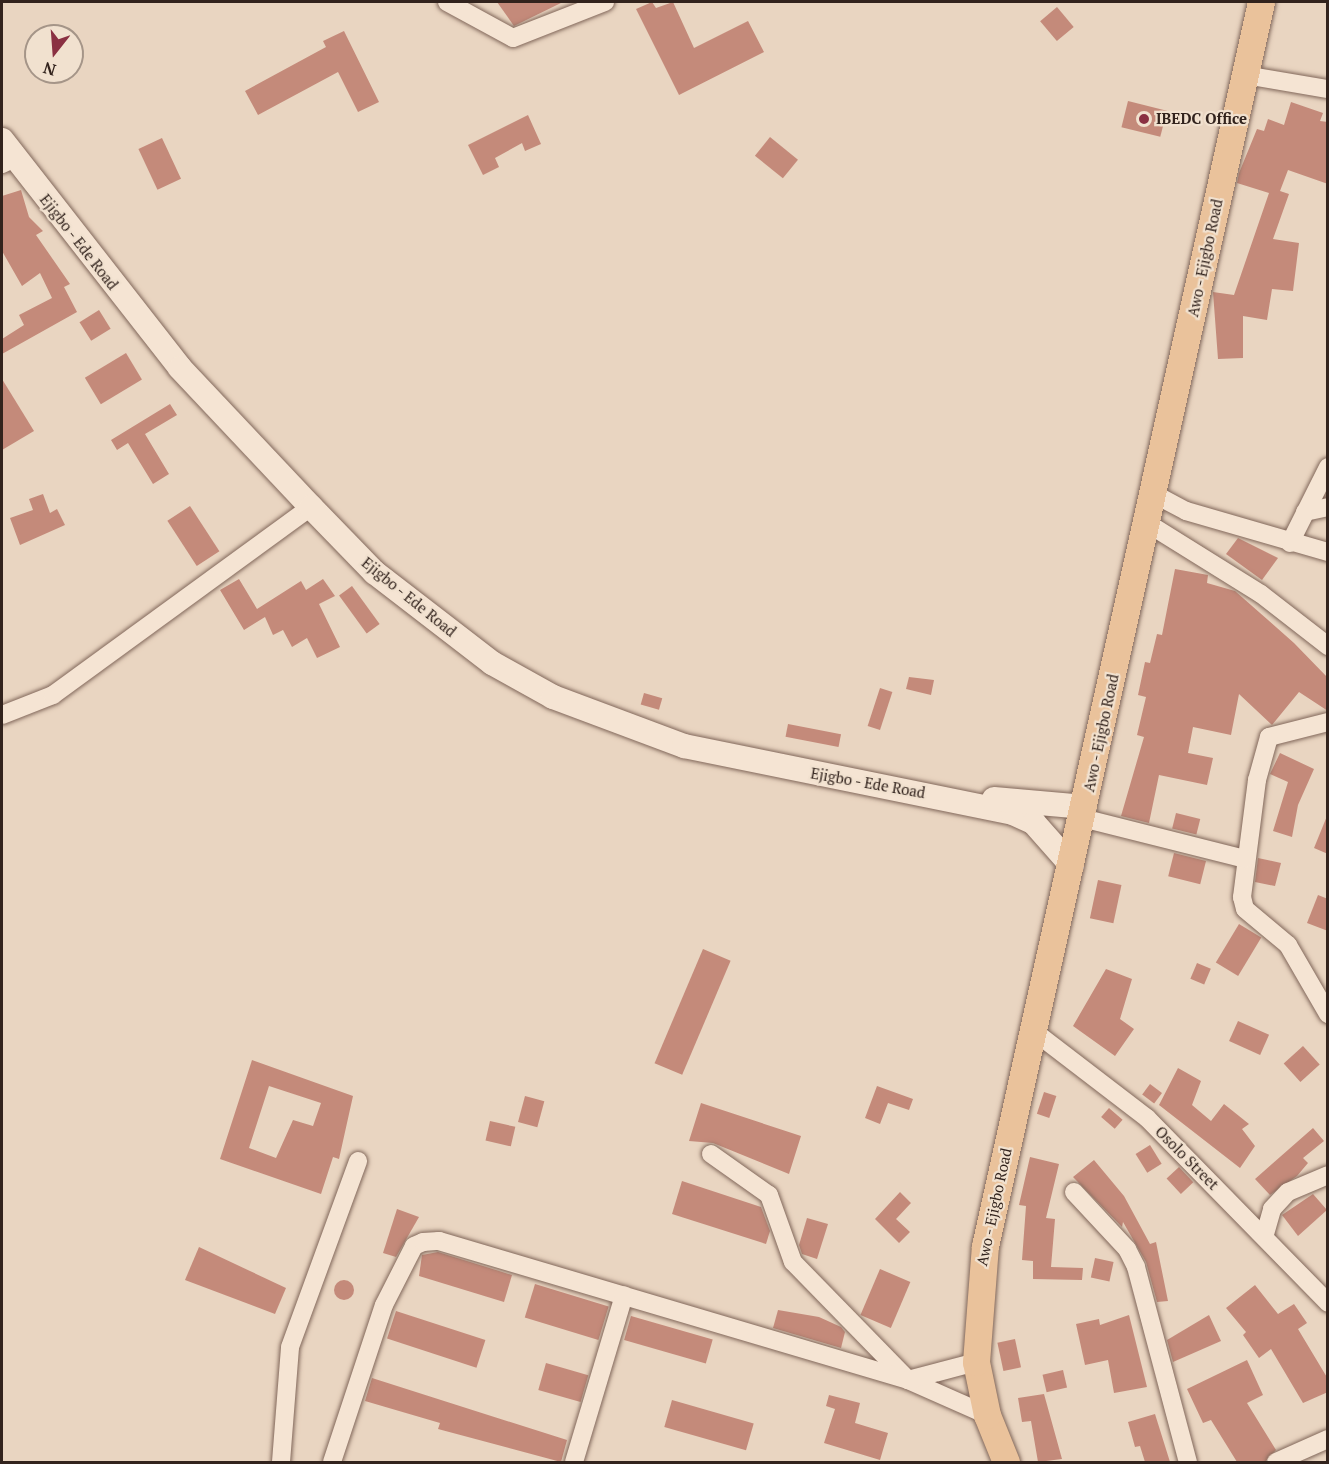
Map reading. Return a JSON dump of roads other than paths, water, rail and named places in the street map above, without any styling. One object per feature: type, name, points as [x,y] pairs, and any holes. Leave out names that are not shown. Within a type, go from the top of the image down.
[{"type":"main road","name":"Awo - Ejigbo Road","points":[[1006,1462],[987,1415],[976,1362],[983,1258],[1031,1029],[1084,813],[1262,2]]},
{"type":"main road","name":"Ejigbo - Ede Road","points":[[6,154],[180,368],[311,507],[374,572],[492,663],[553,697],[684,746],[941,797],[1026,818],[1072,866]]},
{"type":"main road","name":"Ejigbo - Ede Road","points":[[941,797],[1084,813]]},
{"type":"street","points":[[447,2],[513,38],[605,2]]},
{"type":"street","points":[[1245,75],[1327,89]]},
{"type":"street","points":[[1290,543],[1328,467]]},
{"type":"street","points":[[1154,494],[1186,511],[1290,543],[1328,552]]},
{"type":"street","points":[[2,715],[52,695],[311,507]]},
{"type":"street","points":[[1305,512],[1328,507]]},
{"type":"street","points":[[1148,523],[1261,594],[1328,646]]},
{"type":"street","points":[[1328,722],[1269,737],[1262,754],[1245,859],[1245,909],[1288,945],[1328,1014]]},
{"type":"street","points":[[1084,813],[1245,859]]},
{"type":"street","name":"Osolo Street","points":[[1031,1029],[1147,1118],[1265,1234],[1328,1303]]},
{"type":"street","points":[[711,1154],[770,1195],[793,1262],[908,1380]]},
{"type":"street","points":[[280,1462],[290,1347],[358,1161]]},
{"type":"street","points":[[1265,1234],[1272,1209],[1288,1192],[1328,1175]]},
{"type":"street","points":[[1074,1192],[1127,1249],[1136,1267],[1188,1462]]},
{"type":"street","points":[[332,1462],[384,1305],[414,1246],[439,1241],[908,1380],[987,1415]]},
{"type":"street","points":[[574,1462],[624,1295]]},
{"type":"street","points":[[908,1380],[976,1362]]},
{"type":"street","points":[[1276,1462],[1328,1439]]},
{"type":"place","name":"IBEDC Office","points":[[1144,119]]}]
